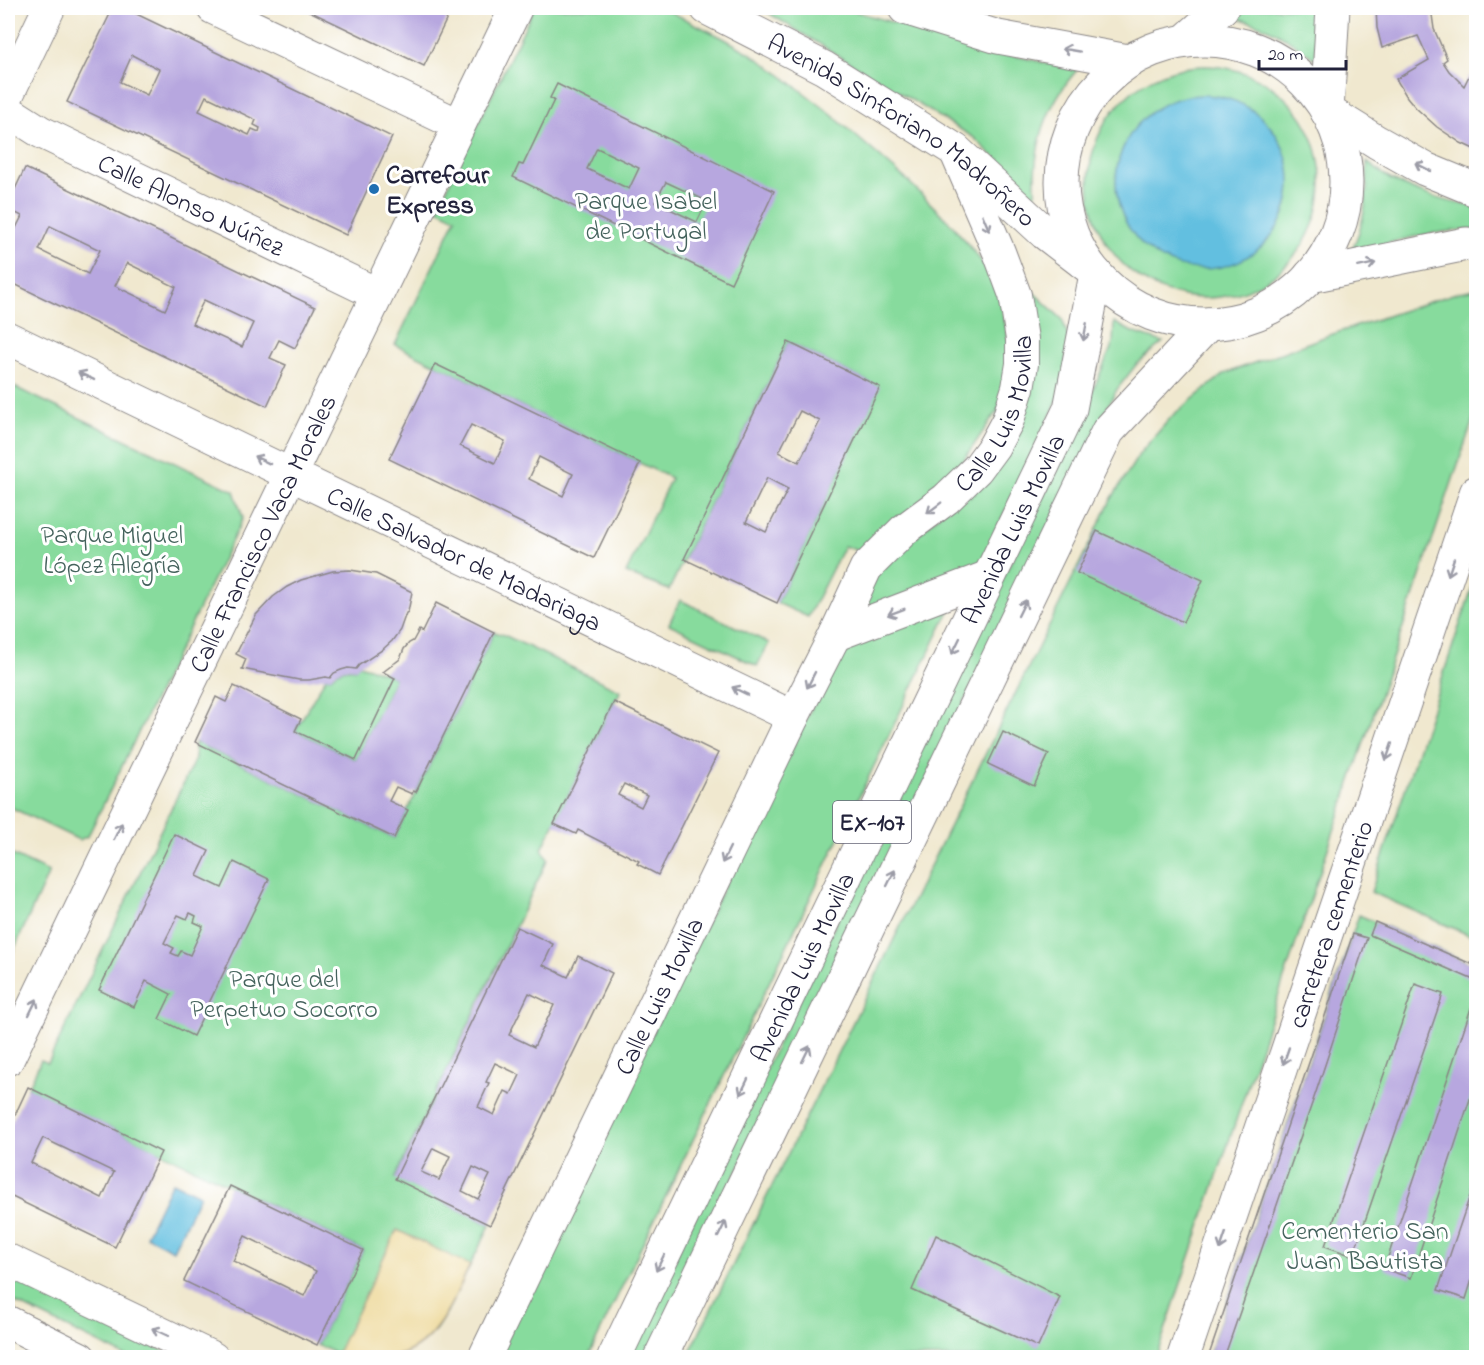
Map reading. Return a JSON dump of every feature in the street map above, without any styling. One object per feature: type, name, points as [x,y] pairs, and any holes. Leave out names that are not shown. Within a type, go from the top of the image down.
[{"type":"main road","name":"Avenida Sinforiano Madroñero","points":[[707,8],[824,68],[955,150],[1045,233],[1092,270]]},
{"type":"main road","points":[[905,8],[998,37],[1128,60]]},
{"type":"main road","points":[[1185,41],[1222,8]]},
{"type":"main road","points":[[1327,111],[1333,8]]},
{"type":"main road","points":[[1221,40],[1245,45],[1287,66],[1305,82],[1327,111],[1341,144],[1346,167],[1346,191],[1335,238],[1324,258],[1310,276],[1274,305],[1253,315],[1208,324],[1185,323],[1141,310],[1121,298],[1092,270],[1067,224],[1060,179],[1069,134],[1092,92],[1128,60],[1150,50],[1185,41],[1221,40]]},
{"type":"main road","points":[[1327,111],[1425,169],[1476,190]]},
{"type":"main road","points":[[1310,276],[1466,244],[1476,244]]},
{"type":"main road","name":"Avenida Luis Movilla","points":[[614,1358],[1070,409],[1092,270]]},
{"type":"main road","name":"Avenida Luis Movilla","points":[[660,1358],[1108,431],[1208,324]]},
{"type":"street","points":[[8,94],[49,8]]},
{"type":"street","points":[[213,8],[459,125]]},
{"type":"street","name":"Calle Francisco Vaca Morales","points":[[8,1059],[516,8]]},
{"type":"street","name":"Calle Alonso Núñez","points":[[8,111],[41,132],[377,294]]},
{"type":"street","name":"Calle Luis Movilla","points":[[484,1358],[866,568],[904,530],[954,491],[976,470],[994,446],[1008,420],[1018,388],[1022,364],[1022,339],[1015,295],[955,150]]},
{"type":"street","name":"Calle Salvador de Madariaga","points":[[8,338],[793,717]]},
{"type":"street","name":"carretera cementerio","points":[[1183,1358],[1476,492]]},
{"type":"street","points":[[835,635],[990,576]]},
{"type":"street","points":[[8,1260],[213,1358]]},
{"type":"street","points":[[8,1322],[80,1358]]},
{"type":"green space","name":"Parque Isabel de Portugal","points":[[534,8],[663,8],[748,52],[825,109],[909,182],[953,226],[998,285],[1010,349],[998,410],[956,471],[861,552],[844,546],[808,617],[777,603],[879,387],[788,342],[669,590],[626,573],[671,478],[395,345],[456,218],[437,209]]},
{"type":"green space","points":[[760,8],[844,8],[1002,53],[1077,70],[1056,100],[1042,133],[1036,167],[1036,205],[1007,169],[973,137]]},
{"type":"green space","points":[[1242,8],[1317,8],[1316,60],[1276,32],[1242,19],[1230,17]]},
{"type":"green space","points":[[1205,66],[1239,71],[1249,75],[1260,80],[1287,100],[1307,127],[1312,138],[1316,148],[1321,182],[1316,216],[1312,226],[1307,237],[1287,264],[1260,284],[1249,289],[1239,293],[1205,298],[1171,293],[1161,289],[1150,284],[1123,264],[1103,237],[1098,226],[1094,216],[1089,182],[1094,148],[1098,138],[1103,127],[1123,100],[1150,80],[1161,75],[1171,71]]},
{"type":"green space","points":[[1367,162],[1390,179],[1410,188],[1444,200],[1476,207],[1476,230],[1428,234],[1350,254],[1359,232],[1364,209]]},
{"type":"green space","points":[[1476,289],[1476,411],[1156,1357],[687,1358],[1112,498],[1140,453],[1173,415],[1224,374],[1324,337],[1459,292]]},
{"type":"green space","points":[[1028,292],[1033,292],[1062,319],[1069,339],[1061,393],[978,569],[868,608],[861,605],[875,575],[984,473]]},
{"type":"green space","points":[[1114,322],[1132,332],[1163,342],[1136,365],[1118,388],[1104,413],[647,1357],[626,1358],[1087,404],[1113,343]]},
{"type":"green space","name":"Parque Miguel López Alegría","points":[[8,384],[234,491],[243,518],[88,836],[79,840],[8,806]]},
{"type":"green space","points":[[1476,576],[1476,938],[1371,892]]},
{"type":"green space","points":[[680,600],[769,643],[757,666],[669,624]]},
{"type":"green space","points":[[948,603],[949,611],[588,1357],[493,1358],[842,646]]},
{"type":"green space","name":"Parque del Perpetuo Socorro","points":[[494,632],[621,691],[542,849],[548,859],[395,1178],[490,1225],[447,1312],[436,1329],[423,1342],[391,1357],[348,1358],[317,1345],[363,1250],[28,1088],[41,1060],[48,1063],[195,759],[195,742],[394,838]]},
{"type":"green space","points":[[359,665],[395,678],[356,760],[295,731],[326,677],[330,678],[341,670],[355,669]]},
{"type":"green space","points":[[8,853],[49,872],[8,963]]},
{"type":"green space","name":"Cementerio San Juan Bautista","points":[[1359,915],[1476,966],[1476,1357],[1208,1358]]},
{"type":"green space","points":[[8,1276],[176,1357],[127,1357],[8,1299]]},
{"type":"sand","points":[[397,1230],[470,1265],[457,1293],[432,1334],[407,1352],[392,1357],[378,1358],[346,1356],[337,1353]]},
{"type":"water","points":[[1203,95],[1236,102],[1251,110],[1264,121],[1275,134],[1283,149],[1290,182],[1283,215],[1275,230],[1264,243],[1251,254],[1236,262],[1203,269],[1170,262],[1155,254],[1142,243],[1131,230],[1123,215],[1116,182],[1123,149],[1131,134],[1142,121],[1155,110],[1170,102]]},
{"type":"water","points":[[172,1182],[200,1195],[173,1250],[146,1236]]},
{"type":"building","points":[[113,8],[124,8],[392,137],[346,235],[67,102]],"holes":[[[132,55],[159,69],[147,95],[120,82]],[[206,96],[256,120],[254,125],[260,128],[259,132],[252,129],[249,135],[199,111]]]},
{"type":"building","points":[[303,8],[392,8],[398,10],[399,8],[452,8],[424,66]]},
{"type":"building","points":[[1376,8],[1431,8],[1434,29],[1447,59],[1443,62],[1464,86],[1469,76],[1476,79],[1476,150],[1437,127],[1407,97],[1396,79],[1429,60],[1418,36],[1382,48],[1377,28]]},
{"type":"building","points":[[557,84],[774,191],[731,283],[513,177],[519,164],[523,165],[554,100],[550,98]],"holes":[[[597,148],[639,168],[629,189],[587,169]],[[666,182],[707,201],[697,222],[655,202]]]},
{"type":"building","points":[[25,168],[315,307],[295,348],[279,340],[270,358],[286,365],[267,406],[8,281],[8,231],[13,234],[22,216],[8,209],[8,204]],"holes":[[[50,226],[100,250],[88,274],[39,250]],[[127,263],[176,287],[165,310],[115,286]],[[204,300],[253,323],[242,347],[192,324]]]},
{"type":"building","points":[[788,342],[880,387],[777,603],[684,559]],"holes":[[[800,411],[820,421],[799,462],[779,452]],[[767,478],[788,489],[766,532],[746,522]]]},
{"type":"building","points":[[435,364],[640,463],[594,558],[389,459]],"holes":[[[471,425],[505,441],[495,463],[460,446]],[[539,457],[573,474],[563,496],[529,479]]]},
{"type":"building","points":[[1097,531],[1203,580],[1183,622],[1077,573]]},
{"type":"building","points":[[350,570],[376,574],[412,592],[408,612],[392,641],[356,669],[341,670],[330,678],[299,680],[242,669],[246,659],[236,654],[256,615],[273,597],[301,580],[333,571]]},
{"type":"building","points":[[436,603],[494,632],[416,792],[413,791],[412,794],[396,787],[389,801],[408,810],[394,838],[195,742],[216,697],[226,702],[234,686],[301,719],[295,731],[356,760],[395,678],[383,672],[400,659],[404,649],[413,641],[419,630],[422,632]]},
{"type":"building","points":[[614,702],[718,753],[658,875],[637,864],[639,861],[578,830],[576,834],[554,824]],"holes":[[[624,784],[647,795],[641,807],[618,795]]]},
{"type":"building","points":[[1003,732],[1049,754],[1034,786],[988,764]]},
{"type":"building","points":[[174,834],[209,851],[197,876],[222,888],[234,862],[269,879],[193,1036],[159,1019],[171,994],[146,981],[134,1007],[99,990]],"holes":[[[190,913],[196,916],[194,922],[203,926],[190,955],[181,951],[178,956],[171,953],[174,948],[164,943],[178,915],[187,919]]]},
{"type":"building","points":[[1375,922],[1476,966],[1476,981],[1370,935]]},
{"type":"building","points":[[517,927],[553,944],[543,965],[568,977],[578,956],[612,973],[490,1225],[395,1179]],"holes":[[[529,993],[554,1005],[534,1047],[509,1035]],[[495,1063],[520,1075],[511,1094],[505,1091],[494,1115],[478,1107],[489,1083],[486,1082]],[[433,1148],[450,1156],[439,1180],[421,1172]],[[473,1167],[490,1175],[478,1199],[462,1191]]]},
{"type":"building","points":[[1353,934],[1367,938],[1316,1092],[1224,1358],[1208,1358]]},
{"type":"building","points":[[1415,984],[1443,994],[1353,1256],[1325,1246]]},
{"type":"building","points":[[1471,1008],[1476,1010],[1476,1081],[1411,1278],[1384,1269]]},
{"type":"building","points":[[28,1087],[161,1152],[115,1247],[8,1195],[8,1130]],"holes":[[[43,1138],[114,1172],[102,1198],[31,1163]]]},
{"type":"building","points":[[1476,1178],[1476,1267],[1466,1299],[1438,1290]]},
{"type":"building","points":[[230,1186],[363,1250],[317,1345],[184,1281]],"holes":[[[245,1236],[316,1271],[304,1296],[233,1261]]]},
{"type":"building","points":[[936,1235],[1060,1297],[1038,1347],[912,1290]]},
{"type":"place","name":"Carrefour Express","points":[[374,189]]}]
